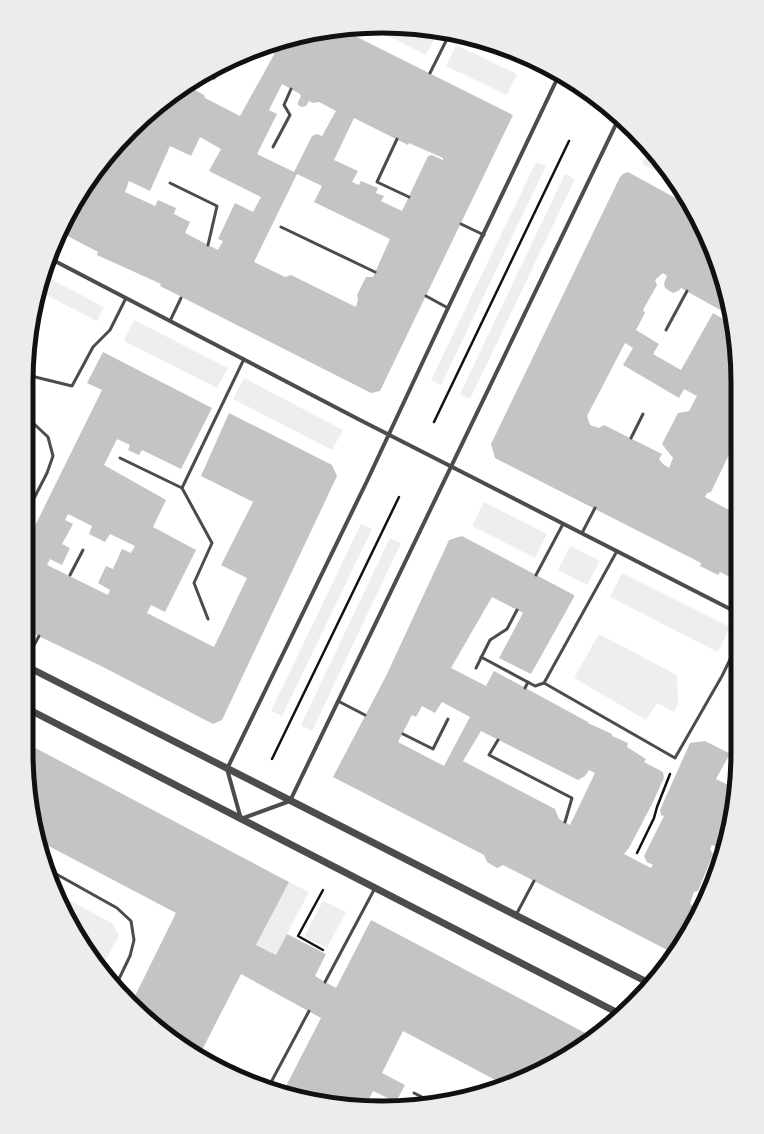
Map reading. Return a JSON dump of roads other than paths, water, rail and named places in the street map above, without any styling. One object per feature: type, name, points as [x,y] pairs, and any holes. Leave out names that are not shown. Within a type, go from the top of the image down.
[{"type":"street","points":[[241,819],[227,768],[389,434],[557,81]]},
{"type":"street","points":[[241,819],[290,801],[616,124]]},
{"type":"street","points":[[55,261],[731,609]]},
{"type":"street","points":[[33,670],[645,981]]},
{"type":"street","points":[[33,712],[615,1011]]},
{"type":"lane","points":[[430,73],[447,39]]},
{"type":"lane","points":[[273,147],[290,115],[284,105],[291,89]]},
{"type":"lane","points":[[397,139],[377,182],[409,197]]},
{"type":"lane","points":[[170,182],[217,206],[208,245]]},
{"type":"lane","points":[[461,224],[484,235]]},
{"type":"lane","points":[[281,227],[375,272]]},
{"type":"lane","points":[[666,330],[687,291]]},
{"type":"lane","points":[[426,296],[448,308]]},
{"type":"lane","points":[[33,377],[72,386],[93,347],[110,330],[126,298]]},
{"type":"lane","points":[[170,321],[182,298]]},
{"type":"lane","points":[[182,488],[244,359]]},
{"type":"lane","points":[[631,438],[643,414]]},
{"type":"lane","points":[[33,423],[48,437],[53,456],[33,500]]},
{"type":"lane","points":[[120,458],[182,488],[212,543],[194,583],[208,619]]},
{"type":"lane","points":[[582,533],[595,508]]},
{"type":"lane","points":[[536,575],[563,524]]},
{"type":"lane","points":[[70,575],[83,550]]},
{"type":"lane","points":[[482,657],[534,686],[544,683],[617,551]]},
{"type":"lane","points":[[476,668],[490,640],[507,629],[518,610]]},
{"type":"lane","points":[[33,647],[39,636]]},
{"type":"lane","points":[[544,683],[675,758],[731,657]]},
{"type":"lane","points":[[525,688],[528,682]]},
{"type":"lane","points":[[338,701],[365,715]]},
{"type":"lane","points":[[403,734],[433,749],[448,719]]},
{"type":"lane","points":[[498,740],[489,755],[572,798],[565,822]]},
{"type":"lane","points":[[56,874],[117,908],[131,921],[134,940],[130,956],[118,980]]},
{"type":"lane","points":[[516,915],[534,881]]},
{"type":"lane","points":[[325,982],[375,888]]},
{"type":"lane","points":[[271,1082],[309,1011]]},
{"type":"lane","points":[[414,1093],[425,1098]]}]
